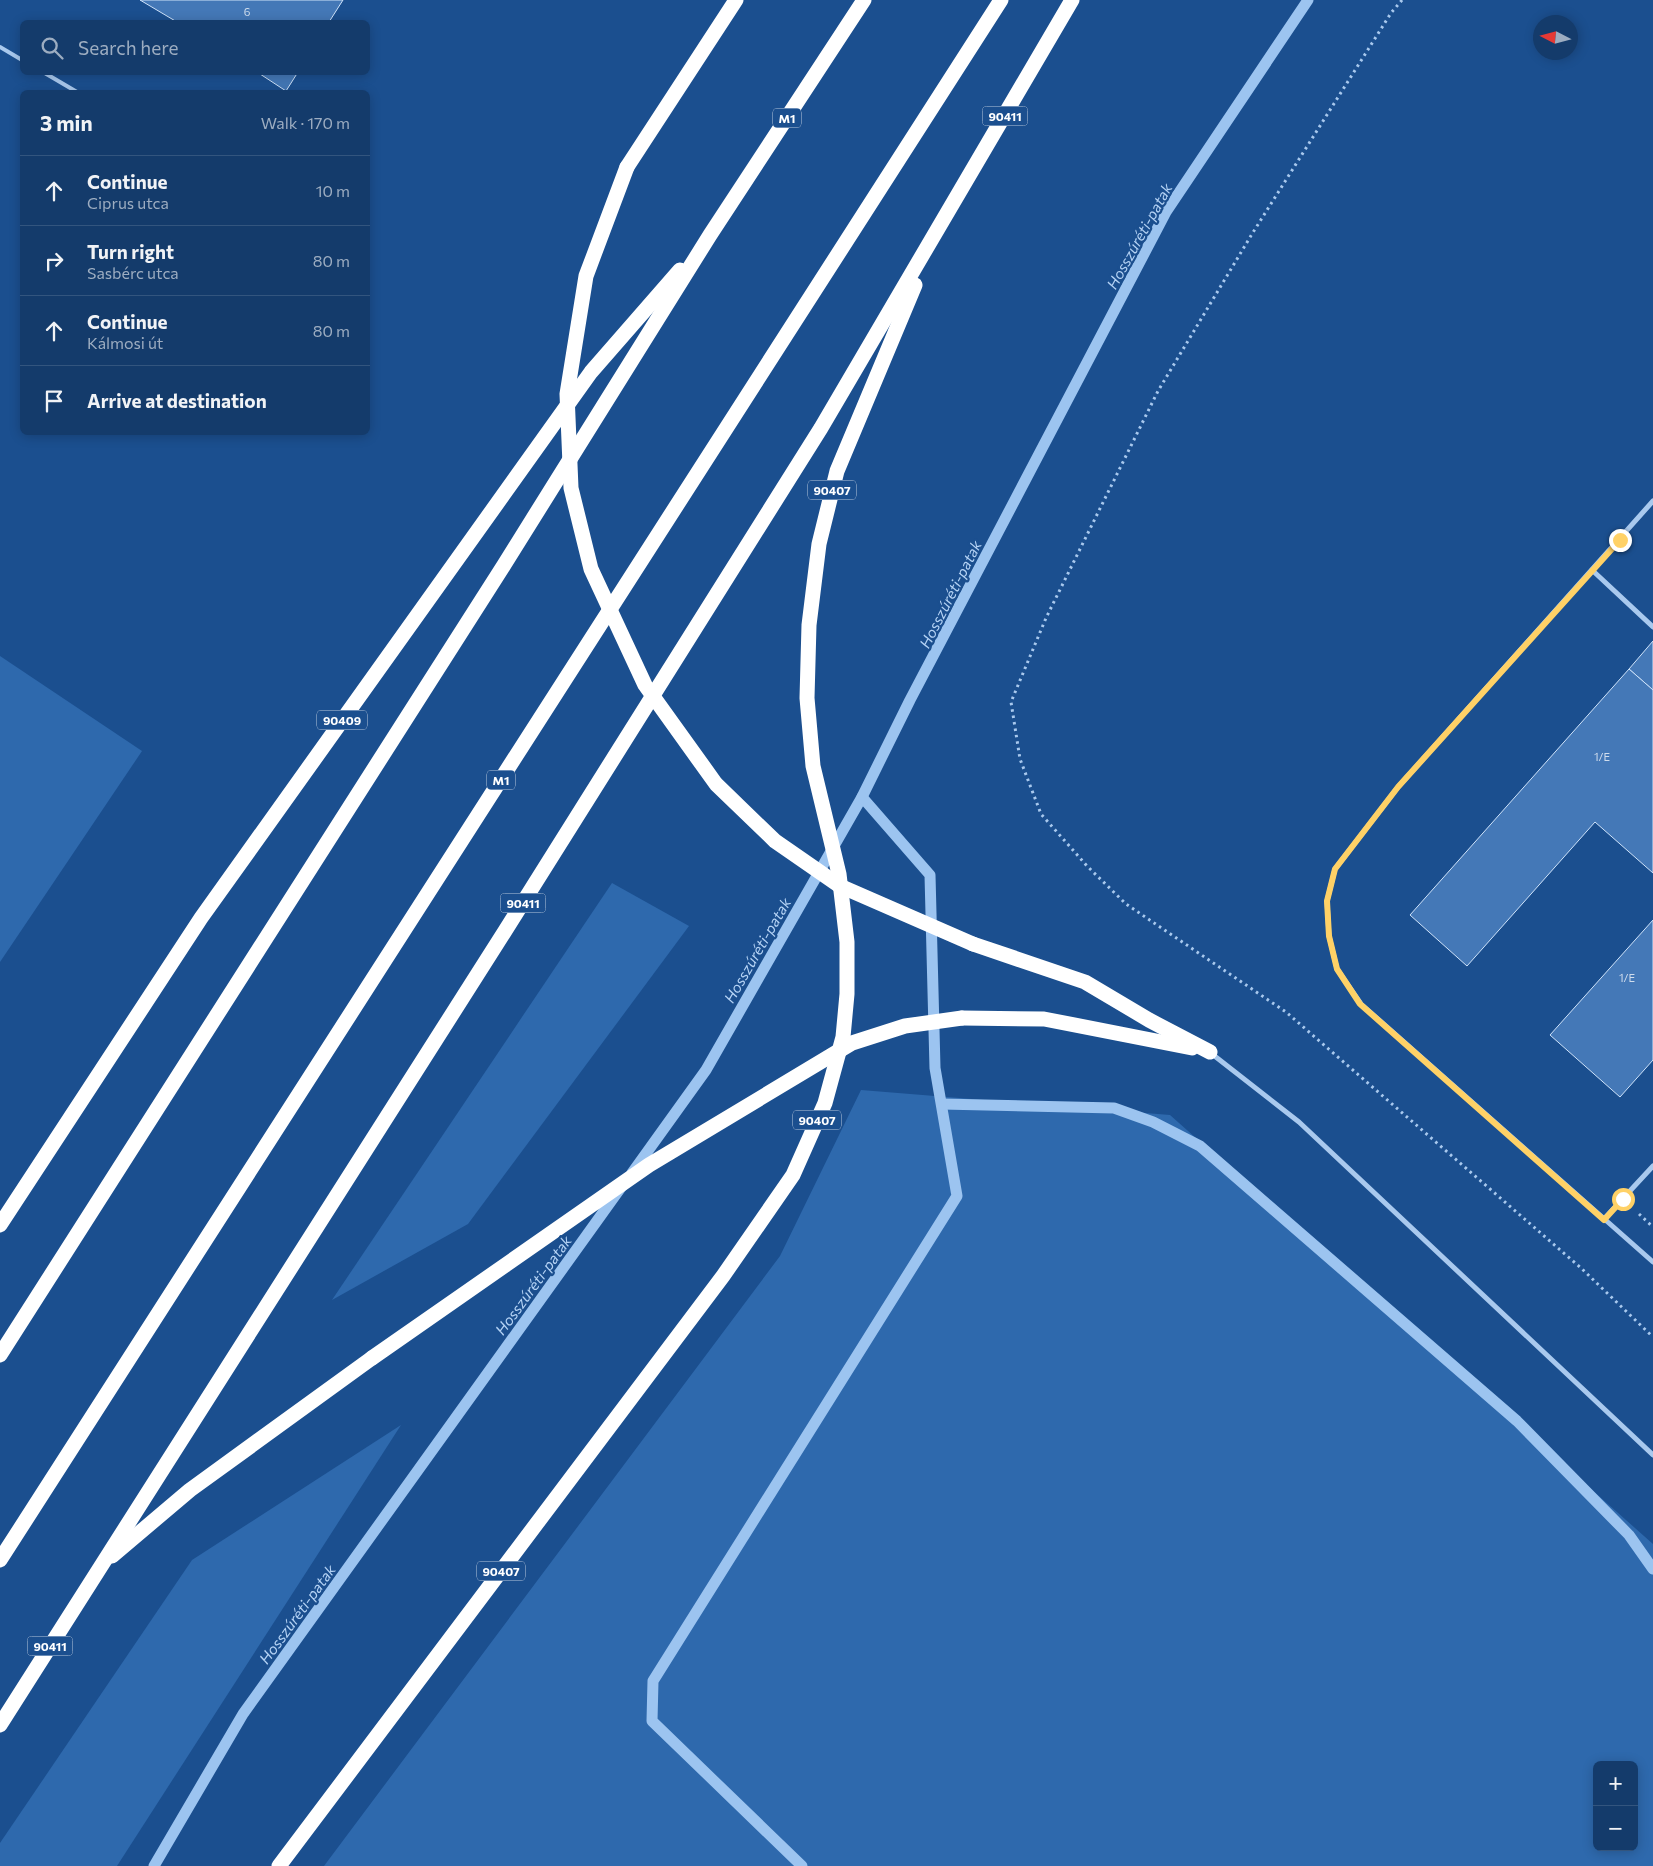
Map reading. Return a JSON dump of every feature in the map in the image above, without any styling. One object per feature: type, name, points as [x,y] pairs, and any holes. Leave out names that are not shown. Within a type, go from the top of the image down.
[{"type":"highway","points":[[736,0],[627,167],[586,276],[566,394],[571,488],[591,569],[645,685],[716,784],[775,841],[840,886],[973,944],[1084,982],[1149,1020],[1210,1052]]},
{"type":"highway","name":"M1","points":[[0,1355],[504,564],[710,235],[864,0]]},
{"type":"highway","name":"M1","points":[[0,1560],[1001,0]]},
{"type":"highway","name":"90411","points":[[0,1725],[542,872],[816,436],[1072,0]]},
{"type":"highway","name":"90407","points":[[279,1866],[724,1276],[793,1175],[824,1103],[843,1037],[847,994],[847,942],[839,874],[813,766],[807,698],[809,625],[818,544],[837,471],[937,232]]},
{"type":"highway","name":"90409","points":[[0,1225],[201,918],[568,404],[591,372],[710,235]]},
{"type":"highway","points":[[100,1567],[190,1490],[372,1358],[649,1165],[852,1043],[906,1026],[962,1018],[1044,1019],[1210,1052]]},
{"type":"street","points":[[1653,502],[1398,787],[1335,869],[1327,901],[1329,936],[1337,969],[1360,1004],[1653,1262]]},
{"type":"street","points":[[1592,570],[1653,627]]},
{"type":"street","points":[[1210,1052],[1299,1122],[1653,1455]]},
{"type":"street","points":[[1604,1220],[1653,1166]]},
{"type":"lane","points":[[0,47],[20,59]]},
{"type":"lane","points":[[48,75],[74,90]]},
{"type":"path","points":[[1402,0],[1391,13],[1252,234],[1158,391],[1046,618],[1011,702],[1020,759],[1041,814],[1087,866],[1126,904],[1286,1012],[1581,1268],[1653,1337]]},
{"type":"shaded area","points":[[0,656],[142,751],[0,962]]},
{"type":"shaded area","points":[[612,883],[689,926],[468,1224],[332,1300]]},
{"type":"shaded area","points":[[861,1090],[1170,1115],[1653,1544],[1653,1866],[324,1866],[780,1256]]},
{"type":"shaded area","points":[[401,1425],[117,1866],[0,1866],[0,1843],[192,1560]]},
{"type":"building","points":[[140,0],[343,0],[330,20],[174,20]]},
{"type":"building","points":[[262,75],[296,75],[287,90]]},
{"type":"building","points":[[1653,641],[1653,690],[1629,669]]},
{"type":"building","points":[[1629,669],[1653,690],[1653,873],[1595,822],[1467,966],[1410,915]]},
{"type":"building","points":[[1653,920],[1653,1060],[1620,1097],[1550,1035]]},
{"type":"waterway","name":"Hosszúréti-patak","points":[[632,1173],[706,1070],[862,797],[910,700],[1166,212],[1308,0]]},
{"type":"waterway","points":[[802,1866],[652,1721],[653,1681],[957,1196],[935,1068],[930,875],[862,797]]},
{"type":"waterway","points":[[942,1104],[1114,1108],[1153,1122],[1200,1146],[1517,1421],[1629,1535],[1653,1569]]},
{"type":"waterway","name":"Hosszúréti-patak","points":[[154,1866],[243,1714],[622,1186]]},
{"type":"route","points":[[1620,540],[1542,624],[1398,787],[1335,869],[1327,901],[1329,936],[1337,969],[1360,1004],[1604,1220],[1623,1199]]}]
